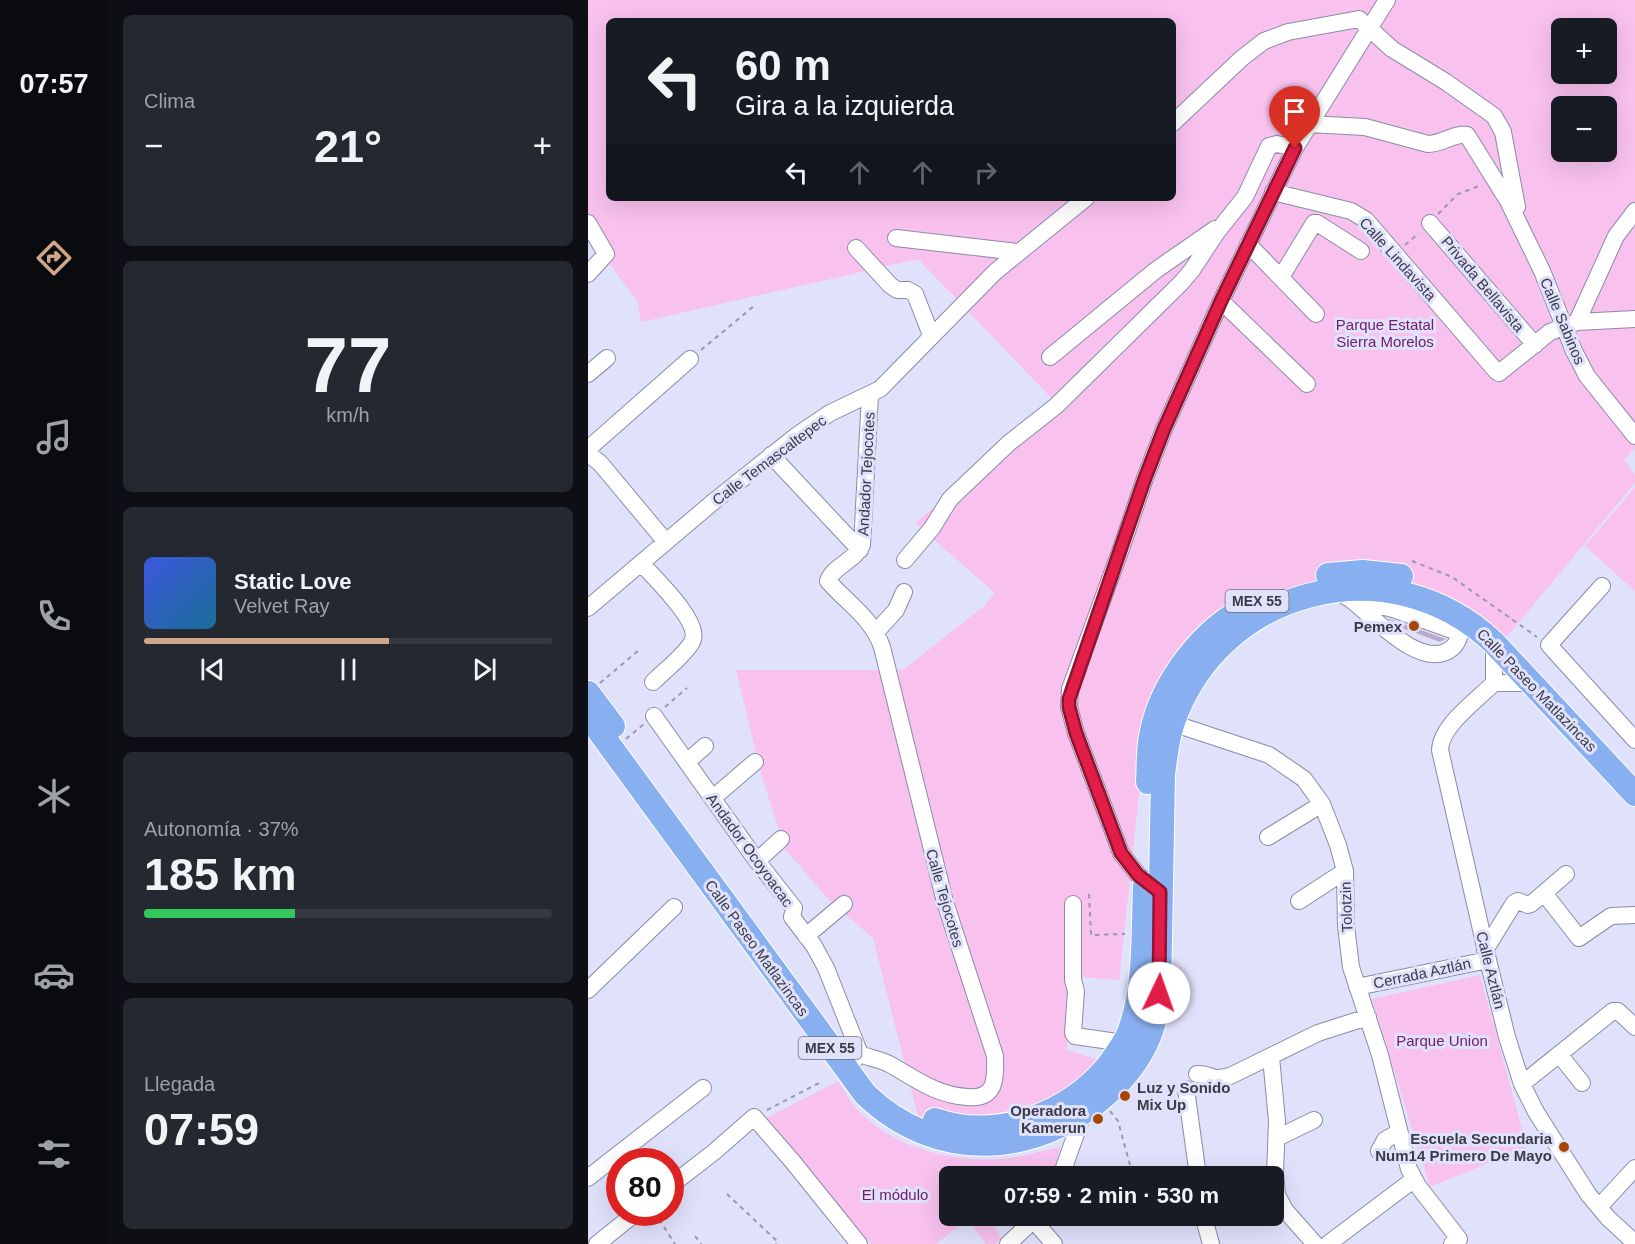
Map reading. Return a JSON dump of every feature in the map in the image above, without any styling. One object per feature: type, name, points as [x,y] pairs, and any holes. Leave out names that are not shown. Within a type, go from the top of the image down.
[{"type":"highway","name":"Calle Paseo Matlazincas","points":[[588,716],[857,1085],[873,1102],[897,1119],[928,1134],[950,1141],[976,1145],[1027,1139],[1061,1127],[1083,1114],[1113,1089],[1133,1066],[1147,1042],[1153,1025],[1160,975],[1152,887],[1150,737],[1157,714],[1172,682],[1197,646],[1236,614],[1291,585],[1319,577],[1363,572],[1394,575],[1425,583],[1473,606],[1515,642],[1635,773]]},
{"type":"highway","name":"Calle Paseo Matlazincas","points":[[588,693],[886,1094],[907,1108],[942,1122],[958,1125],[990,1126],[1025,1120],[1058,1108],[1102,1072],[1124,1043],[1133,1018],[1138,993],[1143,934],[1152,887],[1165,756],[1172,723],[1192,681],[1209,659],[1231,637],[1254,620],[1279,606],[1308,595],[1377,590],[1394,592],[1429,602],[1462,626],[1494,643],[1635,794]]},
{"type":"street","points":[[1152,887],[1132,870],[1121,853],[1076,733],[1069,699],[1145,478],[1164,429],[1221,301],[1308,124],[1387,0]]},
{"type":"street","points":[[1176,120],[1242,58],[1264,41],[1288,32],[1355,19],[1364,21],[1385,43],[1475,101],[1498,122],[1503,132],[1521,228]]},
{"type":"street","points":[[1308,124],[1365,127],[1428,144],[1437,144],[1465,134],[1470,137],[1496,180],[1521,228]]},
{"type":"street","points":[[905,560],[932,528],[950,499],[1009,443],[1056,406],[1192,270],[1245,197],[1269,146],[1277,144],[1295,148]]},
{"type":"street","name":"Calle Lindavista","points":[[1273,192],[1360,215],[1396,253],[1496,371],[1501,373],[1535,345]]},
{"type":"street","name":"Calle Temascaltepec","points":[[588,608],[771,455],[830,413],[870,395],[887,383],[975,290],[1082,201]]},
{"type":"street","points":[[1570,324],[1622,226],[1635,211]]},
{"type":"street","name":"Privada Bellavista","points":[[1431,222],[1535,345]]},
{"type":"street","points":[[588,223],[605,251],[604,258],[588,274]]},
{"type":"street","points":[[1281,277],[1314,223],[1361,251]]},
{"type":"street","points":[[1050,357],[1156,270],[1224,224]]},
{"type":"street","name":"Calle Sabinos","points":[[1521,228],[1570,324],[1587,376],[1635,436]]},
{"type":"street","points":[[896,238],[1018,252]]},
{"type":"street","points":[[1248,244],[1316,314]]},
{"type":"street","points":[[856,248],[890,285],[897,290],[908,290],[915,294],[931,335]]},
{"type":"street","points":[[1221,301],[1307,384]]},
{"type":"street","points":[[1535,345],[1550,332],[1570,324],[1635,318]]},
{"type":"street","points":[[588,374],[607,358]]},
{"type":"street","points":[[588,449],[690,360]]},
{"type":"street","name":"Andador Tejocotes","points":[[830,576],[860,550],[863,540],[866,437],[870,395]]},
{"type":"street","points":[[588,454],[600,463],[666,542]]},
{"type":"street","points":[[771,455],[860,550]]},
{"type":"street","points":[[641,563],[685,613],[692,625],[694,636],[690,645],[653,681]]},
{"type":"street","name":"Calle Tejocotes","points":[[830,576],[828,581],[866,618],[876,632],[887,664],[945,902],[994,1056],[995,1080],[990,1091],[984,1096],[958,1097],[932,1089],[891,1065],[857,1057]]},
{"type":"street","points":[[1602,586],[1549,645],[1635,740]]},
{"type":"street","points":[[876,632],[897,610],[904,592]]},
{"type":"street","points":[[1342,594],[1391,633],[1421,652],[1437,654],[1447,651],[1455,645],[1462,626]]},
{"type":"street","points":[[1494,643],[1494,683],[1533,683]]},
{"type":"street","name":"Calle Aztlán","points":[[1494,683],[1449,727],[1440,742],[1486,955],[1507,1038],[1522,1084],[1536,1112],[1576,1177],[1599,1207],[1635,1243]]},
{"type":"street","name":"Andador Ocoyoacac","points":[[654,716],[757,861],[794,908],[792,917],[820,957],[833,984],[857,1057]]},
{"type":"street","points":[[1568,721],[1571,738],[1635,808]]},
{"type":"street","name":"Tolotzin","points":[[1172,723],[1269,755],[1304,779],[1322,804],[1338,845],[1345,871],[1348,948],[1357,987],[1380,1055],[1413,1180]]},
{"type":"street","points":[[687,762],[705,746]]},
{"type":"street","points":[[713,798],[754,762]]},
{"type":"street","points":[[1268,837],[1322,804]]},
{"type":"street","points":[[757,861],[781,840]]},
{"type":"street","points":[[1299,901],[1345,871]]},
{"type":"street","points":[[1486,955],[1514,903],[1518,901],[1531,904],[1566,874]]},
{"type":"street","points":[[1544,893],[1576,936],[1582,937],[1611,916],[1635,915]]},
{"type":"street","points":[[806,936],[844,904]]},
{"type":"street","points":[[1073,904],[1073,980],[1076,991],[1073,1033],[1075,1036],[1124,1043]]},
{"type":"street","points":[[588,990],[674,907]]},
{"type":"street","name":"Cerrada Aztlán","points":[[1357,987],[1486,955]]},
{"type":"street","points":[[1522,1084],[1611,1012],[1617,1010],[1635,1027]]},
{"type":"street","points":[[1197,1074],[1203,1073],[1218,1079],[1271,1057],[1318,1033],[1368,1017]]},
{"type":"street","points":[[1559,1054],[1582,1083]]},
{"type":"street","points":[[1271,1057],[1277,1138],[1275,1179],[1277,1195],[1286,1210],[1315,1244]]},
{"type":"street","points":[[588,1178],[703,1088]]},
{"type":"street","points":[[1186,1089],[1197,1166]]},
{"type":"street","points":[[1065,1166],[1083,1114]]},
{"type":"street","points":[[684,1175],[754,1117],[794,1162],[859,1244]]},
{"type":"street","points":[[1277,1138],[1314,1120]]},
{"type":"street","points":[[1379,1151],[1384,1140],[1399,1132]]},
{"type":"street","points":[[1599,1207],[1635,1168]]},
{"type":"street","points":[[1328,1244],[1413,1180],[1456,1241]]},
{"type":"street","points":[[606,1241],[622,1226]]},
{"type":"street","points":[[1008,1244],[1027,1226]]},
{"type":"street","points":[[1042,1226],[1054,1244]]},
{"type":"street","points":[[1206,1226],[1211,1244]]},
{"type":"path","points":[[1396,253],[1458,194],[1496,180]]},
{"type":"path","points":[[690,360],[754,306]]},
{"type":"path","points":[[1405,559],[1452,577],[1549,645]]},
{"type":"path","points":[[588,693],[639,650]]},
{"type":"path","points":[[1089,894],[1091,935],[1143,934]]},
{"type":"path","points":[[754,1117],[821,1082]]},
{"type":"path","points":[[1118,1121],[1130,1166]]},
{"type":"path","points":[[727,1194],[778,1242],[776,1244]]},
{"type":"path","points":[[663,1226],[675,1244]]},
{"type":"path","points":[[695,1236],[701,1244]]},
{"type":"green space","name":"Parque Estatal Sierra Morelos","points":[[588,0],[1635,0],[1635,448],[1624,459],[1635,475],[1635,483],[1498,647],[1351,581],[1286,589],[1213,629],[1148,711],[1119,980],[1078,977],[1066,1050],[1100,1060],[1071,1103],[923,1136],[873,938],[830,901],[785,849],[762,777],[736,670],[903,670],[984,606],[995,593],[915,523],[1058,405],[918,259],[641,322],[638,302],[588,235]]},
{"type":"green space","points":[[1635,487],[1635,591],[1585,546]]},
{"type":"green space","name":"Parque Union","points":[[1480,975],[1527,1147],[1430,1187],[1372,999]]},
{"type":"green space","name":"El módulo","points":[[838,1081],[859,1112],[875,1125],[910,1145],[929,1152],[970,1159],[990,1159],[1016,1157],[1060,1147],[1055,1166],[939,1166],[939,1226],[959,1226],[936,1244],[871,1244],[765,1119]]},
{"type":"green space","name":"El módulo","points":[[973,1226],[994,1226],[1002,1239],[995,1244],[986,1244]]},
{"type":"building","points":[[1389,619],[1446,639],[1440,642],[1402,628]]},
{"type":"place","name":"Pemex","points":[[1414,626]]},
{"type":"place","name":"Luz y Sonido Mix Up","points":[[1125,1096]]},
{"type":"place","name":"Operadora Kamerun","points":[[1098,1119]]},
{"type":"place","name":"Escuela Secundaria Num14 Primero De Mayo","points":[[1564,1147]]},
{"type":"route","points":[[1159,993],[1160,892],[1145,882],[1121,853],[1076,733],[1069,707],[1070,689],[1164,429],[1221,301],[1295,148]]}]
